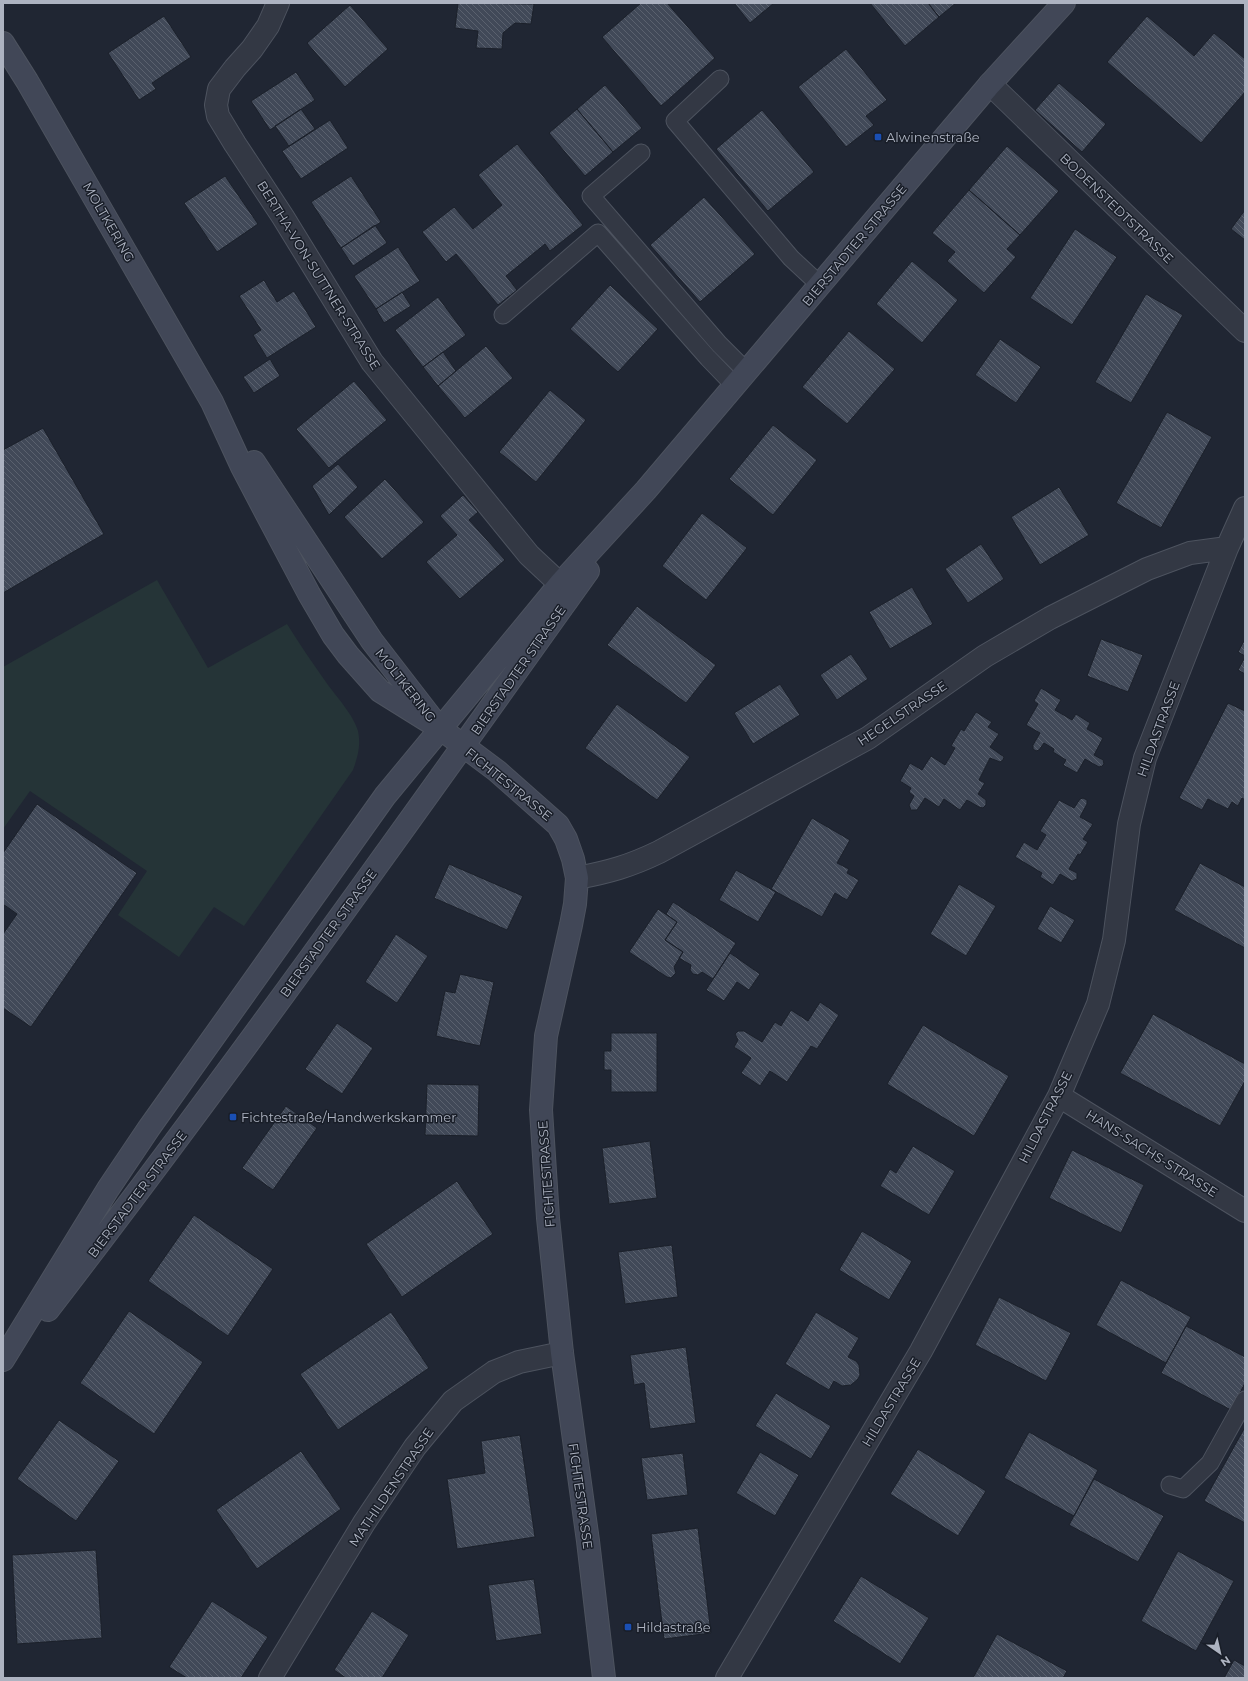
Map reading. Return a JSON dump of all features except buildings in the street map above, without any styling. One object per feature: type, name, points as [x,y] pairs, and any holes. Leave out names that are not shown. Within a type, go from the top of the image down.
[{"type":"main road","name":"BIERSTADTER STRASSE","points":[[3,1360],[108,1189],[149,1128],[385,796],[560,584],[646,490],[990,84],[1060,4]]},
{"type":"main road","name":"MOLTKERING","points":[[3,42],[212,402],[250,456],[372,641],[440,730]]},
{"type":"main road","name":"MOLTKERING","points":[[212,402],[242,467],[309,594],[333,635],[348,655],[380,691],[440,730]]},
{"type":"main road","name":"BIERSTADTER STRASSE","points":[[3,1369],[206,1102],[463,747],[646,490]]},
{"type":"main road","name":"FICHTESTRASSE","points":[[440,730],[497,771],[558,825],[566,839],[574,859],[577,878],[572,925],[546,1036],[541,1110],[548,1218],[562,1353],[588,1540],[604,1678]]},
{"type":"street","name":"BERTHA-VON-SUTTNER-STRASSE","points":[[278,3],[268,26],[219,89],[216,105],[218,116],[372,362],[529,555],[560,584]]},
{"type":"street","name":"BODENSTEDTSTRASSE","points":[[990,84],[1245,331]]},
{"type":"street","name":"HILDASTRASSE","points":[[727,1678],[921,1351],[1058,1096],[1098,1004],[1114,940],[1129,824],[1145,758],[1227,548],[1245,508]]},
{"type":"street","name":"HEGELSTRASSE","points":[[577,878],[609,872],[640,861],[659,852],[868,738],[985,656],[1050,618],[1140,572],[1190,553],[1227,548]]},
{"type":"street","name":"HANS-SACHS-STRASSE","points":[[1058,1096],[1245,1211]]},
{"type":"street","name":"MATHILDENSTRASSE","points":[[270,1678],[368,1517],[414,1448],[453,1401],[494,1372],[518,1362],[562,1353]]},
{"type":"lane","points":[[720,79],[675,121],[791,258],[820,285]]},
{"type":"lane","points":[[641,153],[591,196],[719,344],[741,379]]},
{"type":"lane","points":[[503,315],[598,232],[708,358],[741,379]]},
{"type":"lane","points":[[1170,1485],[1183,1489],[1210,1463],[1245,1400]]},
{"type":"shaded area","points":[[157,580],[208,668],[287,624],[349,713],[356,725],[359,741],[358,755],[353,770],[244,926],[214,907],[179,957],[118,915],[147,871],[30,791],[3,829],[3,667]]},
{"type":"place","name":"Alwinenstraße","points":[[878,137]]},
{"type":"place","name":"Fichtestraße/Handwerkskammer","points":[[233,1117]]},
{"type":"place","name":"Hildastraße","points":[[628,1627]]}]
